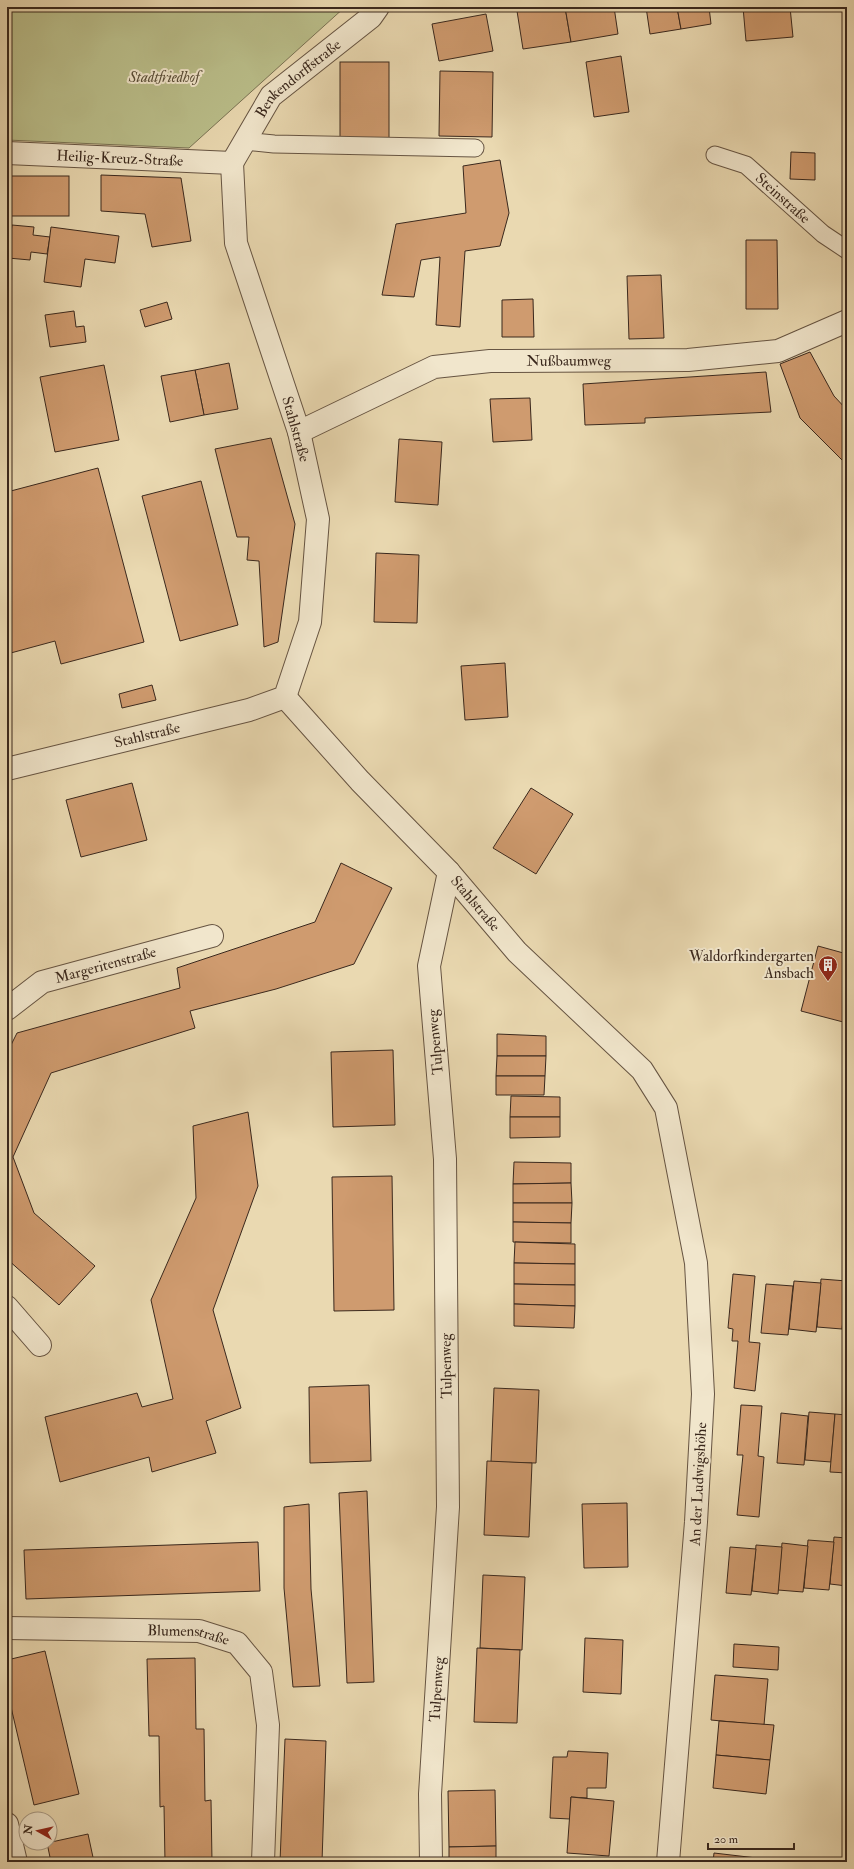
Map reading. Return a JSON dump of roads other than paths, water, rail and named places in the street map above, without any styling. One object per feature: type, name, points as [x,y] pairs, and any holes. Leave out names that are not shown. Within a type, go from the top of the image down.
[{"type":"street","name":"Benkendorffstraße","points":[[232,163],[271,96],[371,17],[378,7]]},
{"type":"street","name":"Heilig-Kreuz-Straße","points":[[7,153],[232,163]]},
{"type":"street","name":"Stahlstraße","points":[[232,163],[236,243],[299,432],[318,519],[310,622],[285,697]]},
{"type":"street","name":"Nußbaumweg","points":[[299,432],[434,367],[490,361],[688,360],[778,351],[847,321]]},
{"type":"street","name":"Stahlstraße","points":[[7,769],[249,710],[285,697]]},
{"type":"street","name":"Stahlstraße","points":[[285,697],[360,781],[450,872],[517,952],[642,1070],[666,1108]]},
{"type":"street","name":"Tulpenweg","points":[[430,1862],[430,1794],[448,1507],[444,1158],[429,966],[450,872]]},
{"type":"street","name":"Margeritenstraße","points":[[7,1009],[42,982],[212,936]]},
{"type":"street","name":"An der Ludwigshöhe","points":[[666,1108],[696,1263],[703,1394],[696,1522],[668,1862]]},
{"type":"street","points":[[7,1307],[40,1345]]},
{"type":"street","name":"Blumenstraße","points":[[7,1628],[199,1631],[237,1643],[261,1672],[268,1725],[263,1862]]},
{"type":"street","points":[[7,1824],[16,1862]]},
{"type":"lane","points":[[245,141],[274,144],[475,148]]},
{"type":"lane","name":"Steinstraße","points":[[715,155],[746,165],[823,234],[847,250]]},
{"type":"place","name":"Waldorfkindergarten Ansbach","points":[[828,982]]},
{"type":"park label","name":"Stadtfriedhof","points":[[164,77]]}]
